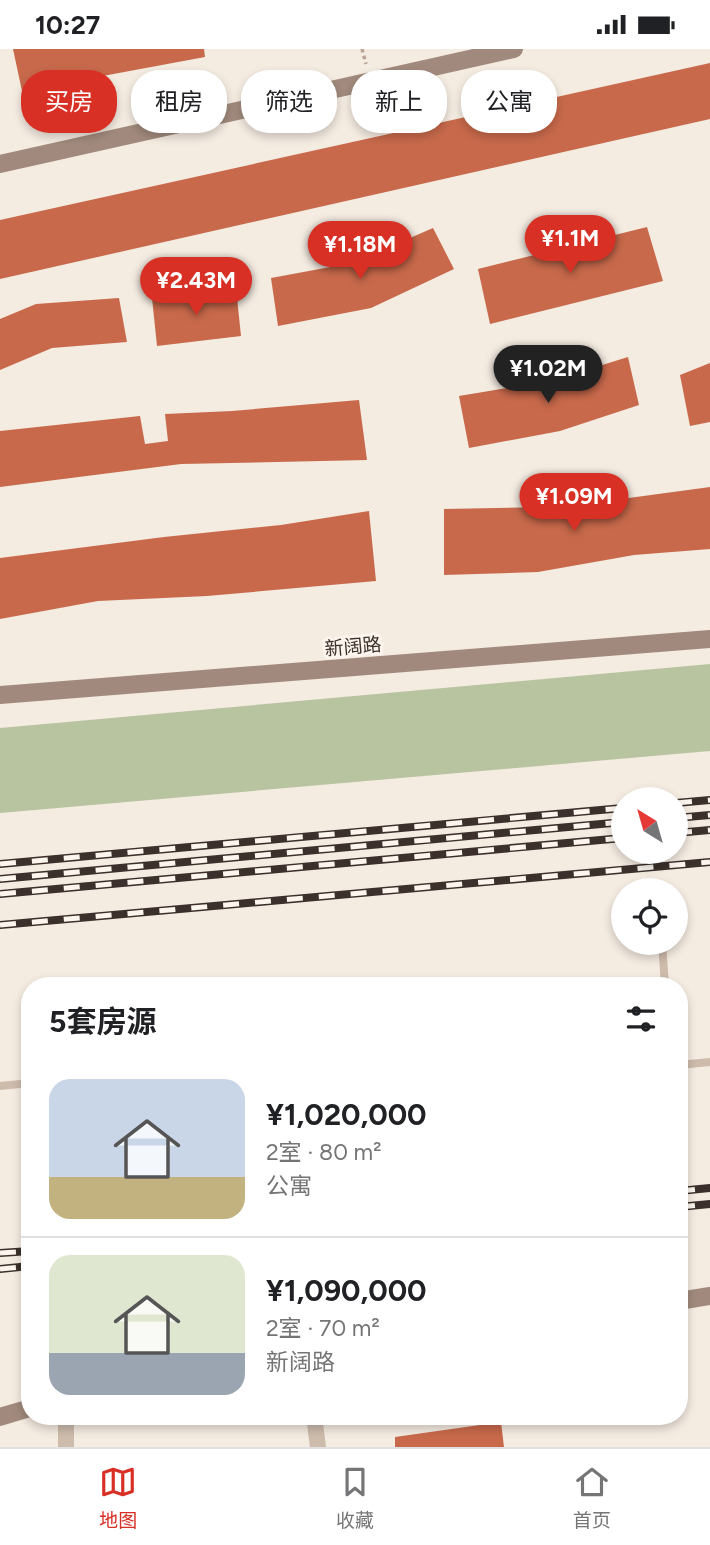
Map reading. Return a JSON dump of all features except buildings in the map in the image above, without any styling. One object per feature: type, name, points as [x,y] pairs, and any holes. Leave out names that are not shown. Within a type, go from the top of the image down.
[{"type":"street","points":[[0,153],[461,49]]},
{"type":"street","points":[[0,164],[513,49]]},
{"type":"street","name":"新阔路","points":[[0,695],[710,639]]},
{"type":"street","points":[[688,1300],[710,1296]]},
{"type":"street","points":[[0,1417],[21,1411]]},
{"type":"street","points":[[66,1425],[66,1447]]},
{"type":"street","points":[[315,1425],[318,1447]]},
{"type":"lane","points":[[663,955],[664,977]]},
{"type":"lane","points":[[688,1064],[710,1062]]},
{"type":"lane","points":[[0,1086],[21,1084]]},
{"type":"green space","points":[[710,664],[710,751],[0,813],[0,728]]},
{"type":"railway","points":[[688,802],[710,800]]},
{"type":"railway","points":[[0,864],[611,809]]},
{"type":"railway","points":[[688,817],[710,815]]},
{"type":"railway","points":[[0,879],[611,823]]},
{"type":"railway","points":[[688,832],[710,830]]},
{"type":"railway","points":[[0,894],[611,839]]},
{"type":"railway","points":[[0,925],[710,862]]},
{"type":"railway","points":[[688,1190],[710,1188]]},
{"type":"railway","points":[[688,1206],[710,1204]]},
{"type":"railway","points":[[0,1253],[21,1252]]},
{"type":"railway","points":[[0,1269],[21,1267]]}]
